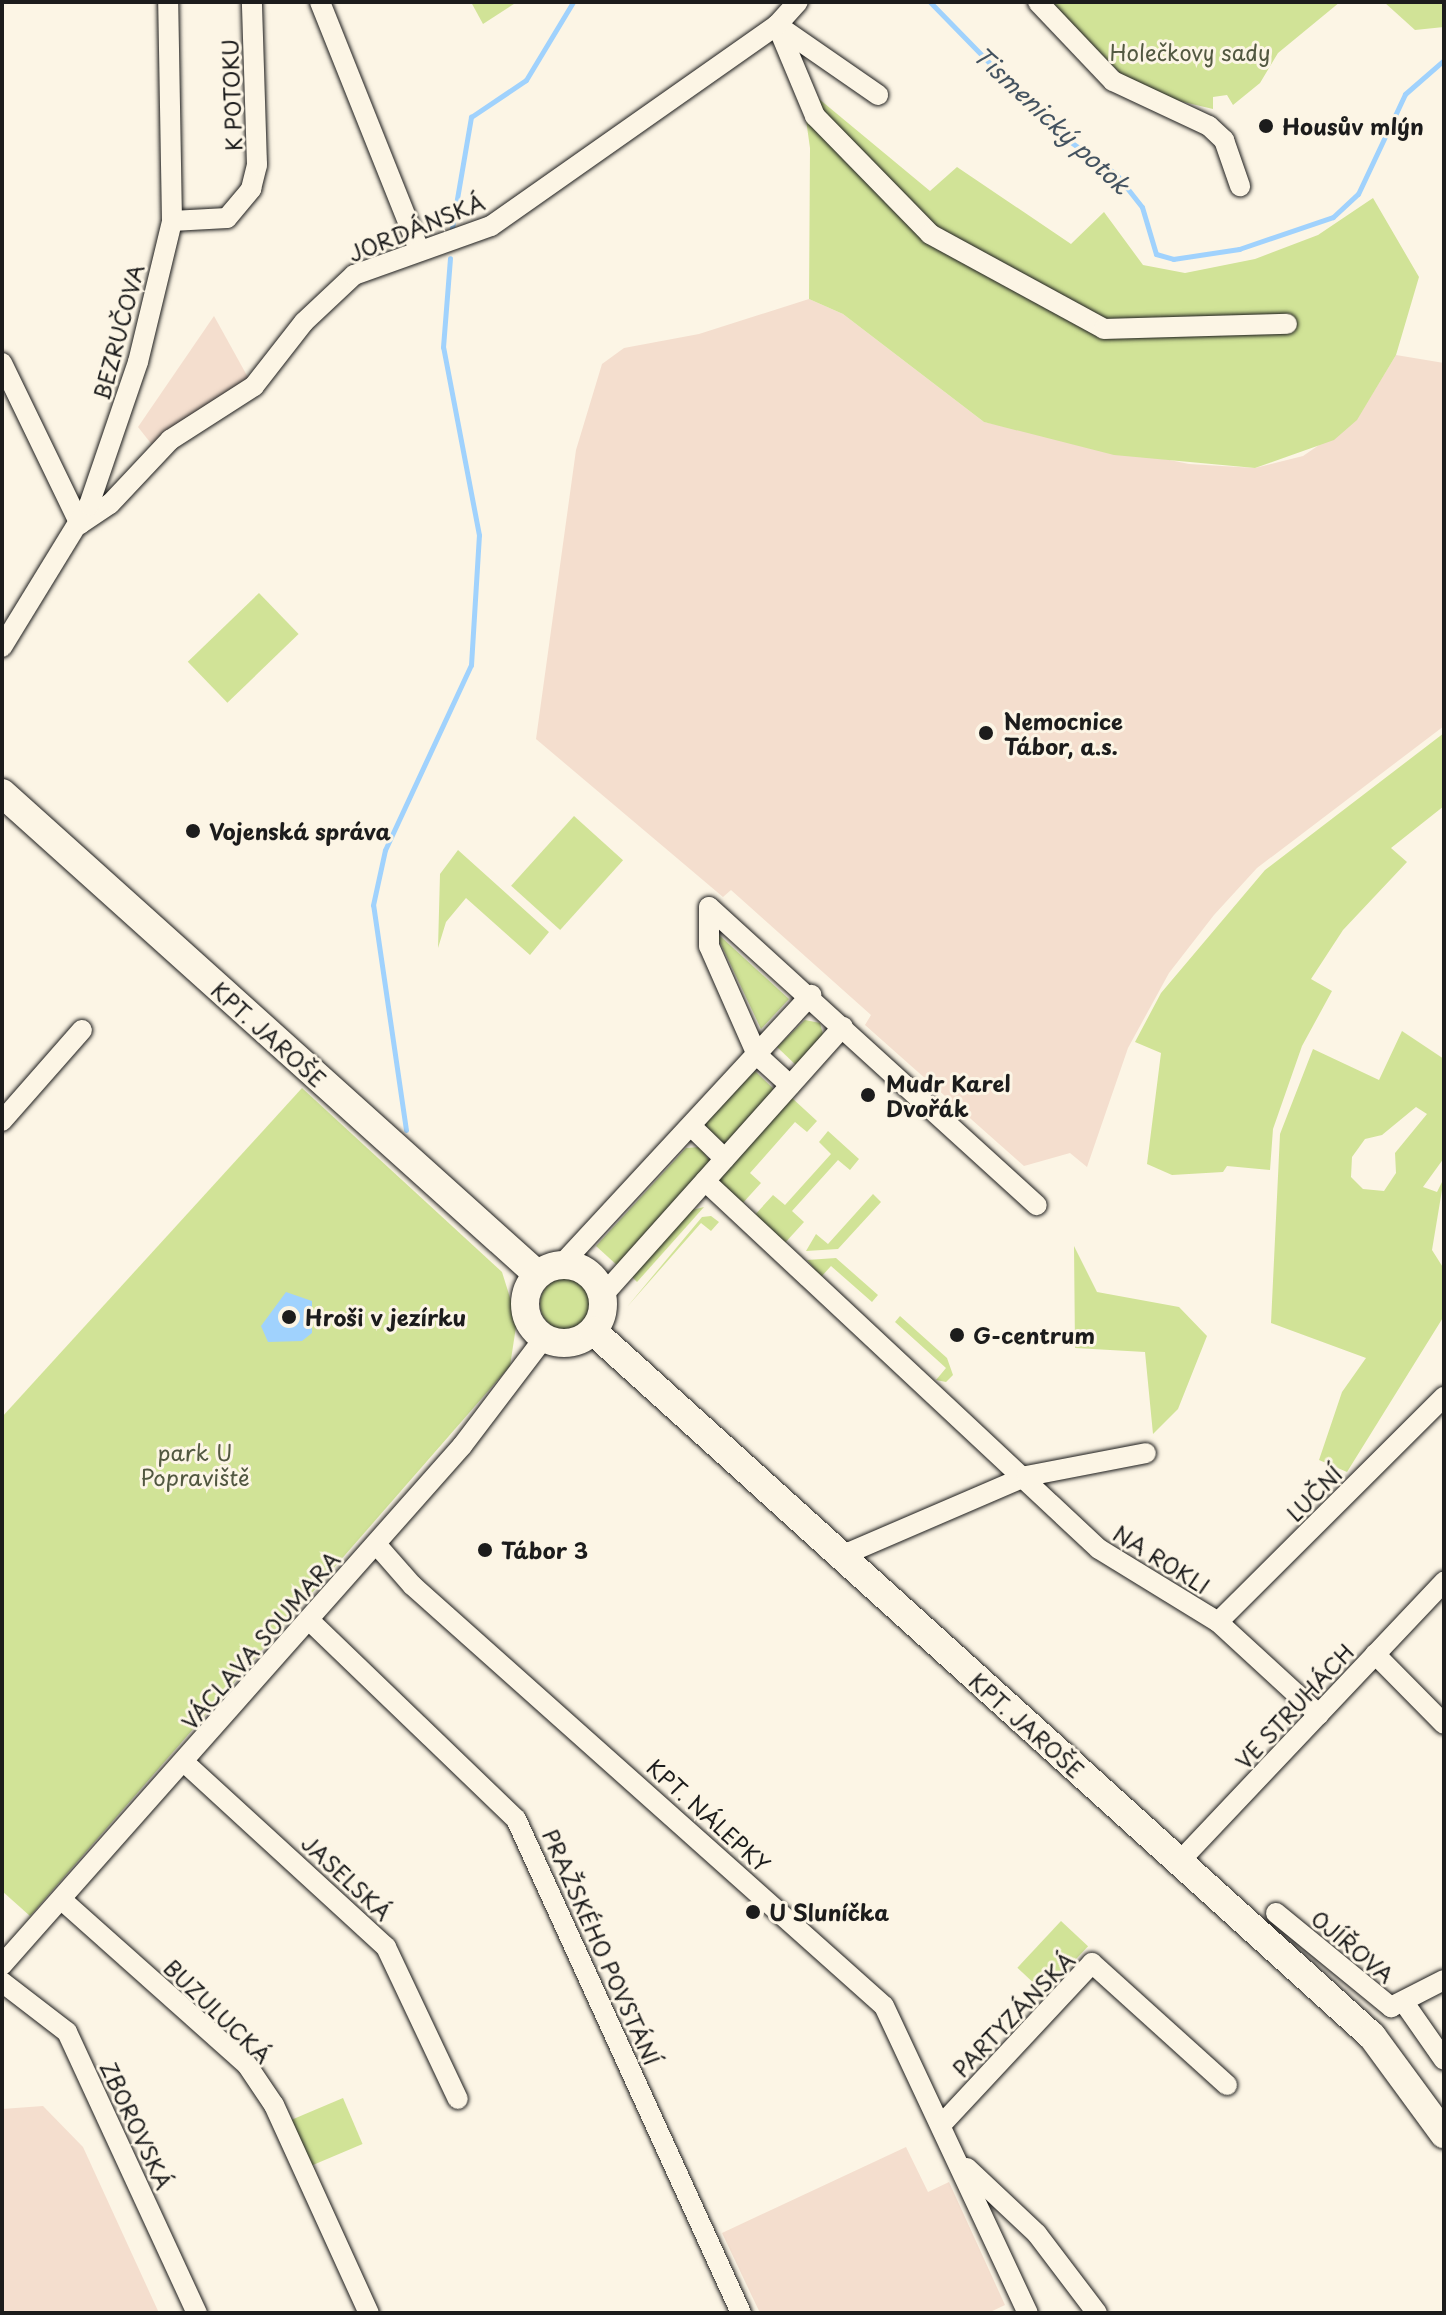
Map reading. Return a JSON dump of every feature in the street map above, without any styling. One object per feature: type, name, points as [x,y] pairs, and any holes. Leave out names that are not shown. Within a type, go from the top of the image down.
[{"type":"street","name":"BEZRUČOVA","points":[[2,647],[80,524],[138,362],[172,221],[168,2]]},
{"type":"street","name":"K POTOKU","points":[[172,221],[227,218],[251,189],[252,2]]},
{"type":"street","points":[[320,2],[419,249]]},
{"type":"street","name":"JORDÁNSKÁ","points":[[80,524],[110,504],[170,440],[254,386],[329,295],[354,275],[419,249],[491,226],[777,25],[798,2]]},
{"type":"street","points":[[1038,2],[1113,81],[1209,126],[1224,140],[1240,186]]},
{"type":"street","points":[[777,25],[878,95]]},
{"type":"street","points":[[777,25],[815,116],[930,234],[1104,329],[1287,324]]},
{"type":"street","points":[[2,363],[80,524]]},
{"type":"street","name":"KPT. JAROŠE","points":[[2,793],[550,1269],[584,1269],[603,1295]]},
{"type":"street","points":[[790,1085],[757,1055],[709,946],[709,907],[811,995],[1037,1205]]},
{"type":"street","points":[[811,995],[691,1126],[550,1269],[525,1307],[544,1338],[570,1343],[593,1331],[603,1295],[843,1027]]},
{"type":"street","points":[[2,1121],[82,1030]]},
{"type":"street","points":[[691,1126],[725,1159]]},
{"type":"street","name":"NA ROKLI","points":[[705,1181],[1027,1476],[1099,1549],[1218,1622],[1319,1715]]},
{"type":"street","name":"KPT. JAROŠE","points":[[593,1331],[1372,2036],[1444,2134]]},
{"type":"street","name":"VÁCLAVA SOUMARA","points":[[2,1965],[376,1544],[527,1368],[544,1338]]},
{"type":"street","name":"LUČNÍ","points":[[1218,1622],[1444,1397]]},
{"type":"street","points":[[841,1556],[1027,1476],[1146,1453]]},
{"type":"street","name":"KPT. NÁLEPKY","points":[[376,1544],[536,1693],[873,1994],[942,2124],[1028,2313]]},
{"type":"street","name":"VE STRUHÁCH","points":[[1179,1862],[1444,1582]]},
{"type":"street","name":"PRAŽSKÉHO POVSTÁNÍ","points":[[309,1620],[516,1819],[741,2313]]},
{"type":"street","points":[[1375,1654],[1444,1724]]},
{"type":"street","name":"JASELSKÁ","points":[[184,1762],[380,1940],[458,2099]]},
{"type":"street","name":"BUZULUCKÁ","points":[[62,1900],[247,2065],[274,2105],[369,2313]]},
{"type":"street","name":"OJÍŘOVA","points":[[1276,1913],[1373,1999],[1405,2004],[1444,1980]]},
{"type":"street","name":"PARTYZÁNSKÁ","points":[[942,2124],[1092,1963],[1227,2085]]},
{"type":"street","name":"ZBOROVSKÁ","points":[[2,1982],[67,2032],[197,2313]]},
{"type":"street","points":[[1405,2004],[1444,2060]]},
{"type":"street","name":"KPT. NÁLEPKY","points":[[958,2160],[1037,2234],[1097,2313]]},
{"type":"shaded area","name":"Nemocnice Tábor, a.s.","points":[[809,299],[843,314],[984,422],[1189,464],[1255,468],[1303,456],[1357,419],[1396,355],[1444,363],[1444,726],[1257,868],[1214,915],[1169,973],[1128,1048],[1087,1167],[1070,1153],[1024,1166],[865,1025],[871,1015],[731,890],[723,897],[536,739],[576,450],[602,364],[624,348],[699,334]]},
{"type":"shaded area","points":[[214,316],[250,381],[153,446],[138,427]]},
{"type":"shaded area","points":[[43,2106],[83,2147],[159,2313],[2,2313],[2,2109]]},
{"type":"shaded area","points":[[906,2147],[928,2192],[949,2182],[1005,2305],[988,2313],[760,2313],[722,2233]]},
{"type":"green space","points":[[471,2],[517,2],[483,24]]},
{"type":"green space","name":"Holečkovy sady","points":[[1051,2],[1340,2],[1278,53],[1260,83],[1233,105],[1227,95],[1213,97],[1213,109],[1158,96],[1120,73]]},
{"type":"green space","points":[[1384,2],[1444,2],[1444,27],[1415,30]]},
{"type":"green space","points":[[801,84],[930,191],[957,167],[1071,244],[1104,212],[1143,265],[1185,273],[1255,259],[1318,235],[1373,198],[1419,277],[1396,355],[1357,420],[1334,440],[1255,468],[1114,455],[984,422],[843,314],[809,299],[810,148]]},
{"type":"green space","points":[[259,593],[299,634],[227,703],[188,662]]},
{"type":"green space","points":[[1444,733],[1444,806],[1391,848],[1407,862],[1343,930],[1311,979],[1332,991],[1302,1046],[1273,1129],[1270,1170],[1227,1166],[1223,1172],[1172,1175],[1147,1164],[1161,1053],[1135,1042],[1161,993],[1265,870]]},
{"type":"green space","points":[[574,816],[623,860],[560,930],[511,886]]},
{"type":"green space","points":[[458,850],[549,932],[530,955],[466,898],[446,922],[438,948],[440,874]]},
{"type":"green space","points":[[719,935],[789,999],[761,1029],[719,940]]},
{"type":"green space","points":[[805,1020],[820,1023],[824,1038],[799,1068],[777,1047]]},
{"type":"green space","points":[[1402,1031],[1444,1059],[1444,1158],[1423,1187],[1437,1192],[1444,1178],[1432,1250],[1444,1269],[1444,1316],[1347,1472],[1319,1460],[1342,1392],[1366,1358],[1271,1323],[1280,1134],[1313,1049],[1379,1080]],"holes":[[[1416,1107],[1427,1114],[1395,1153],[1396,1173],[1384,1191],[1363,1189],[1351,1177],[1352,1157],[1365,1139],[1382,1135]]]},
{"type":"green space","points":[[755,1071],[777,1092],[725,1145],[704,1124]]},
{"type":"green space","name":"park U Popraviště","points":[[302,1088],[502,1272],[517,1320],[510,1366],[30,1916],[2,1891],[2,1417]]},
{"type":"green space","points":[[792,1098],[817,1121],[807,1132],[795,1122],[750,1173],[761,1183],[741,1205],[716,1183]]},
{"type":"green space","points":[[828,1131],[859,1159],[850,1170],[838,1160],[792,1211],[804,1222],[784,1244],[753,1217],[773,1195],[785,1205],[831,1154],[819,1142]]},
{"type":"green space","points":[[700,1147],[710,1161],[619,1267],[596,1246],[686,1148]]},
{"type":"green space","points":[[873,1194],[881,1202],[838,1249],[806,1251],[816,1234],[828,1244]]},
{"type":"green space","points":[[704,1207],[637,1282],[631,1276],[688,1211]]},
{"type":"green space","points":[[711,1216],[719,1222],[711,1231],[701,1223],[627,1307],[702,1217]]},
{"type":"green space","points":[[1074,1246],[1097,1292],[1179,1307],[1207,1336],[1178,1409],[1153,1434],[1145,1352],[1075,1348]]},
{"type":"green space","points":[[836,1258],[878,1295],[872,1302],[831,1266],[821,1277],[807,1260]]},
{"type":"green space","points":[[566,1278],[584,1286],[592,1304],[584,1322],[566,1330],[548,1322],[540,1304],[548,1286]]},
{"type":"green space","points":[[900,1316],[947,1358],[953,1375],[946,1382],[936,1380],[946,1368],[895,1322]]},
{"type":"green space","points":[[1061,1921],[1088,1946],[1044,1993],[1017,1968]]},
{"type":"green space","points":[[343,2098],[363,2144],[308,2167],[289,2121]]},
{"type":"water","points":[[286,1292],[312,1301],[312,1333],[302,1341],[268,1342],[261,1326]]},
{"type":"waterway","points":[[452,228],[471,117],[526,80],[573,2]]},
{"type":"waterway","name":"Tismenický potok","points":[[930,2],[1058,133],[1116,174],[1142,207],[1156,254],[1173,259],[1239,249],[1333,217],[1358,194],[1405,94],[1444,60]]},
{"type":"waterway","points":[[406,1130],[373,905],[385,850],[471,665],[479,535],[443,347],[450,258]]},
{"type":"place","name":"Housův mlýn","points":[[1266,126]]},
{"type":"place","name":"Nemocnice Tábor, a.s.","points":[[986,733]]},
{"type":"place","name":"Vojenská správa","points":[[193,831]]},
{"type":"place","name":"Mudr Karel Dvořák","points":[[868,1095]]},
{"type":"place","name":"Hroši v jezírku","points":[[289,1317]]},
{"type":"place","name":"G-centrum","points":[[957,1335]]},
{"type":"place","name":"Tábor 3","points":[[485,1550]]},
{"type":"place","name":"U Sluníčka","points":[[753,1912]]}]
